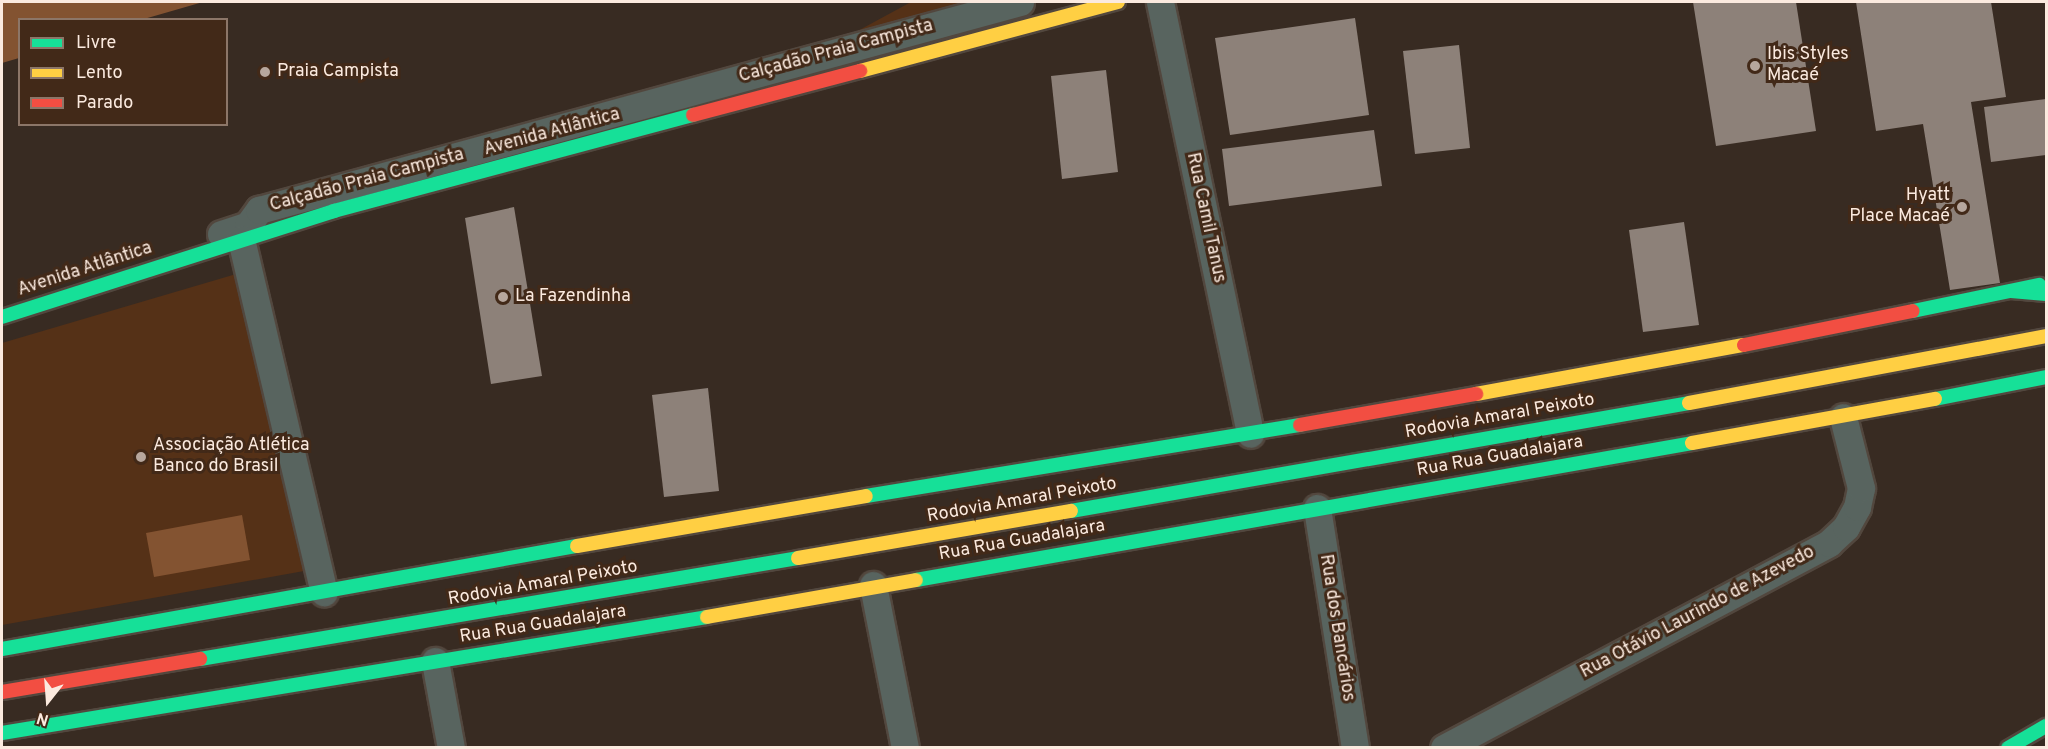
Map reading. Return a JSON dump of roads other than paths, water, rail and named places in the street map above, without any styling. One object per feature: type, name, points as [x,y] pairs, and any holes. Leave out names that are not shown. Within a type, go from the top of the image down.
[{"type":"main road","name":"Avenida Atlântica","points":[[2,316],[241,239],[666,120],[1118,2]]},
{"type":"main road","points":[[2,649],[795,507],[1250,434],[1726,349],[2046,284]]},
{"type":"main road","points":[[2011,291],[2046,294]]},
{"type":"main road","name":"Rodovia Amaral Peixoto","points":[[2,692],[360,634],[1120,503],[2046,336]]},
{"type":"main road","name":"Rua Rua Guadalajara","points":[[2,733],[435,661],[1843,417],[2046,377]]},
{"type":"main road","points":[[2008,747],[2046,726]]},
{"type":"street","name":"Calçadão Praia Campista","points":[[2,301],[248,225],[259,210],[1020,2]]},
{"type":"street","name":"Rua Camil Tanus","points":[[1160,2],[1250,434]]},
{"type":"street","points":[[241,239],[324,592]]},
{"type":"street","name":"Rua Otávio Laurindo de Azevedo","points":[[1444,747],[1829,543],[1846,527],[1857,507],[1861,488],[1843,417]]},
{"type":"street","name":"Rua dos Bancários","points":[[1317,508],[1355,747]]},
{"type":"street","points":[[873,585],[905,747]]},
{"type":"street","points":[[435,661],[451,747]]},
{"type":"place","name":"Ibis Styles Macaé","points":[[1755,66]]},
{"type":"place","name":"Praia Campista","points":[[265,72]]},
{"type":"place","name":"Hyatt Place Macaé","points":[[1962,207]]},
{"type":"place","name":"La Fazendinha","points":[[503,297]]},
{"type":"place","name":"Associação Atlética Banco do Brasil","points":[[141,457]]}]
